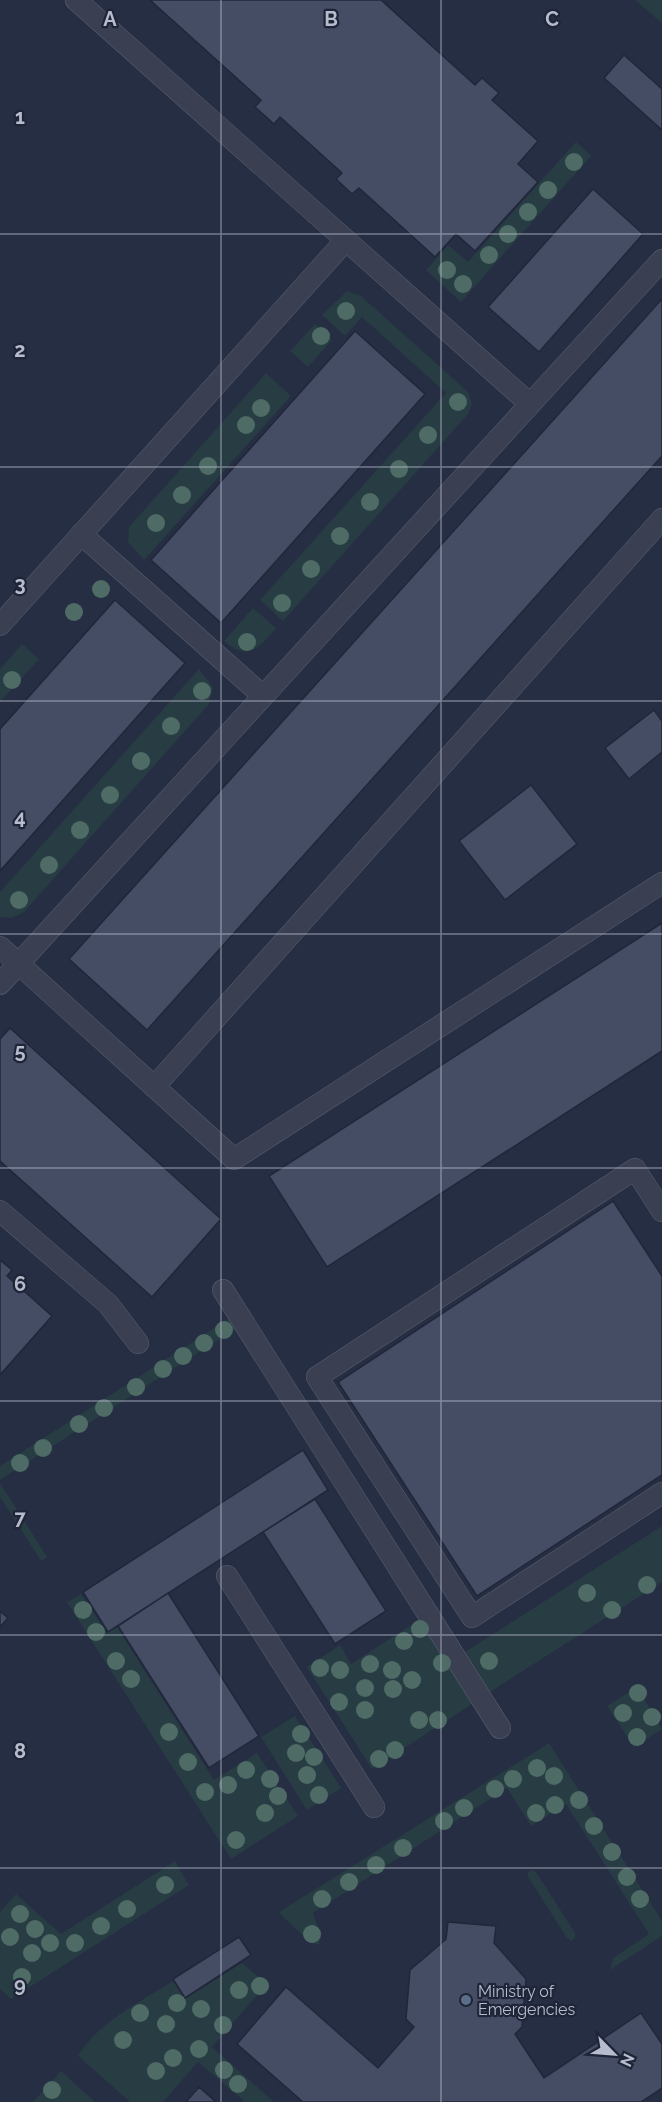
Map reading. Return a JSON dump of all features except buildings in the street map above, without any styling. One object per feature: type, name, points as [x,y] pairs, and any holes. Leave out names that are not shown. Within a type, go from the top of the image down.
[{"type":"lane","points":[[76,0],[530,404]]},
{"type":"lane","points":[[0,625],[346,240]]},
{"type":"lane","points":[[0,984],[662,260]]},
{"type":"lane","points":[[154,1087],[662,519]]},
{"type":"lane","points":[[81,534],[263,696]]},
{"type":"lane","points":[[0,947],[234,1159],[662,884]]},
{"type":"lane","points":[[662,1211],[635,1169],[316,1377],[472,1617],[662,1493]]},
{"type":"lane","points":[[0,1211],[108,1304],[138,1342]]},
{"type":"lane","points":[[223,1290],[500,1728]]},
{"type":"lane","points":[[227,1576],[374,1807]]},
{"type":"shaded area","points":[[635,0],[662,0],[662,23]]},
{"type":"shaded area","points":[[576,142],[591,156],[461,302],[426,270],[448,245],[468,262]]},
{"type":"shaded area","points":[[347,291],[361,296],[468,392],[472,404],[468,414],[283,621],[260,600],[446,393],[362,317],[345,336],[322,315]]},
{"type":"shaded area","points":[[315,324],[332,340],[308,367],[290,351]]},
{"type":"shaded area","points":[[266,373],[291,396],[144,560],[128,542],[129,527]]},
{"type":"shaded area","points":[[253,608],[276,628],[253,650],[240,651],[224,641]]},
{"type":"shaded area","points":[[22,644],[39,659],[0,702],[0,669]]},
{"type":"shaded area","points":[[199,669],[213,687],[209,704],[24,912],[12,918],[0,917],[0,892]]},
{"type":"shaded area","points":[[230,1318],[237,1328],[0,1480],[0,1466]]},
{"type":"shaded area","points":[[0,1483],[47,1557],[41,1561],[0,1497]]},
{"type":"shaded area","points":[[662,1526],[662,1582],[490,1692],[465,1652]]},
{"type":"shaded area","points":[[81,1594],[107,1633],[117,1627],[214,1780],[257,1753],[298,1816],[231,1859],[67,1602]]},
{"type":"shaded area","points":[[419,1620],[472,1704],[372,1769],[307,1667],[340,1645],[351,1664]]},
{"type":"shaded area","points":[[637,1687],[662,1729],[634,1747],[607,1706]]},
{"type":"shaded area","points":[[295,1716],[341,1788],[307,1810],[261,1737]]},
{"type":"shaded area","points":[[549,1743],[662,1921],[662,1936],[610,1970],[613,1958],[649,1934],[566,1804],[531,1826],[507,1788],[313,1913],[321,1937],[319,1945],[311,1943],[279,1912]]},
{"type":"shaded area","points":[[175,1861],[189,1885],[11,1999],[0,1989],[0,1912],[16,1894],[61,1934]]},
{"type":"shaded area","points":[[532,1870],[536,1872],[575,1933],[575,1938],[571,1941],[528,1877],[528,1872]]},
{"type":"shaded area","points":[[242,1963],[267,1984],[212,2047],[274,2102],[245,2102],[198,2062],[163,2102],[130,2102],[78,2056],[86,2044],[108,2023],[173,1981],[185,1999]]},
{"type":"shaded area","points":[[61,2071],[95,2102],[33,2102]]},
{"type":"place","name":"Ministry of Emergencies","points":[[466,2000]]}]
